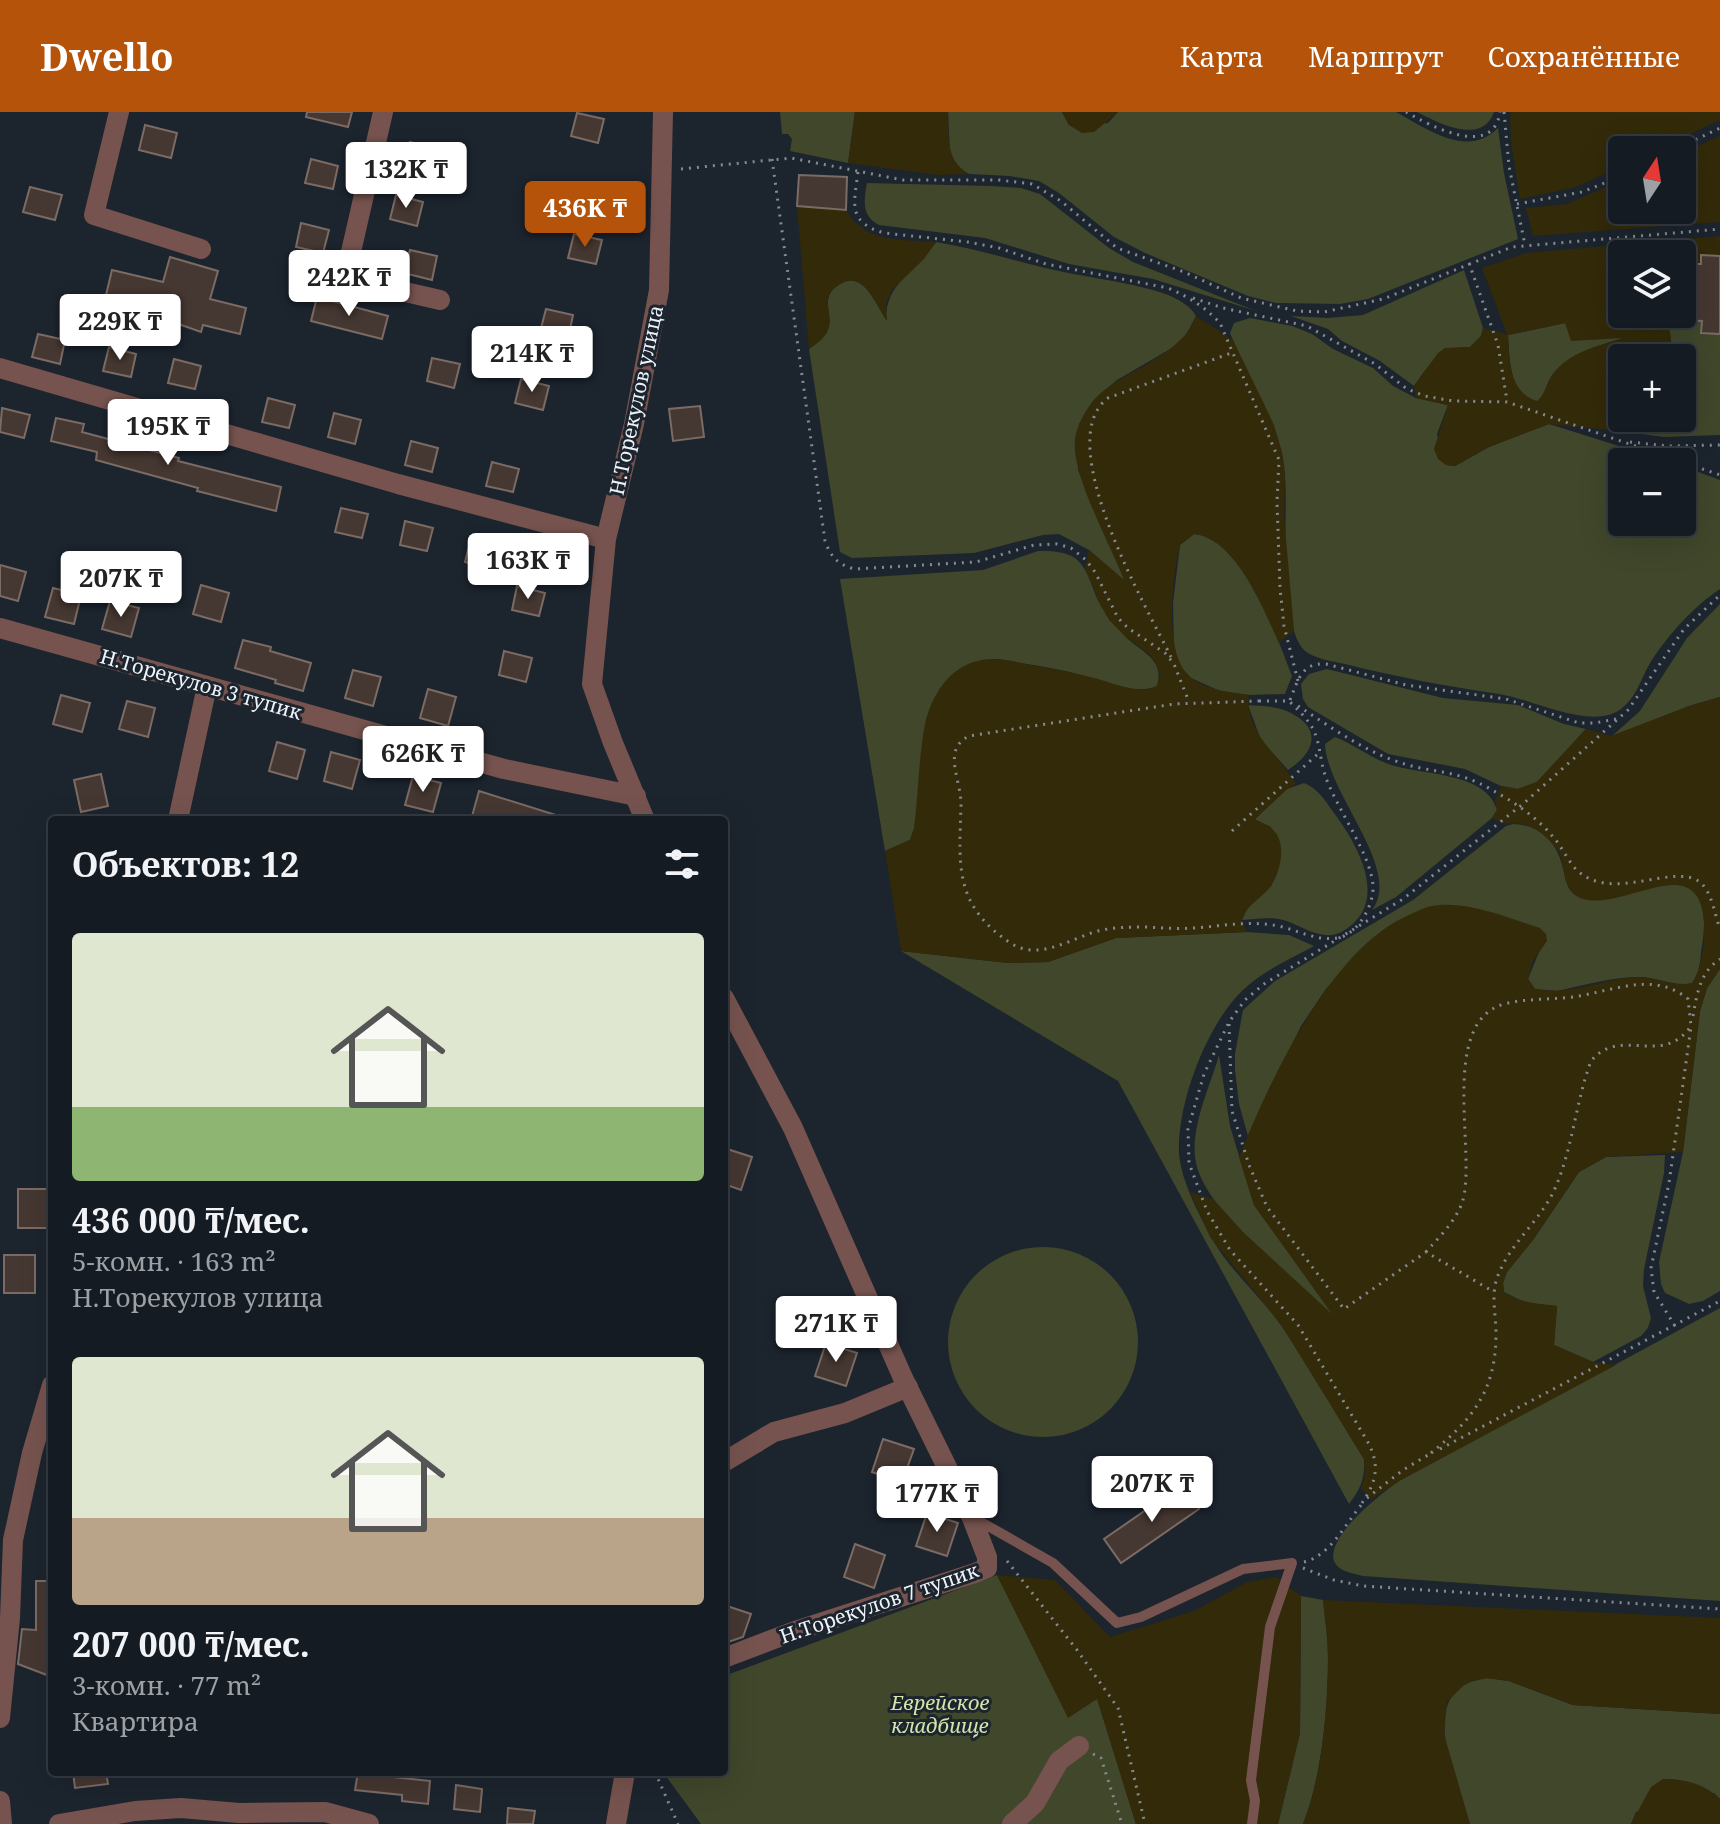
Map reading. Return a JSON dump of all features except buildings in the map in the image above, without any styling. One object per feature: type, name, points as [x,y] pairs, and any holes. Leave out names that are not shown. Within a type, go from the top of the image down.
[{"type":"street","points":[[119,112],[94,215],[201,249]]},
{"type":"street","points":[[383,112],[345,278],[440,300]]},
{"type":"street","name":"Н.Торекулов улица","points":[[644,816],[592,684],[606,539],[634,424],[659,290],[663,112]]},
{"type":"street","points":[[0,368],[398,484],[606,539]]},
{"type":"street","name":"Н.Торекулов 3 тупик","points":[[0,628],[504,769],[636,796]]},
{"type":"street","points":[[179,816],[207,686]]},
{"type":"street","points":[[728,1009],[793,1128],[908,1387],[972,1518]]},
{"type":"street","points":[[728,1460],[774,1432],[845,1413],[908,1387]]},
{"type":"street","points":[[0,1718],[10,1618],[13,1540],[32,1453],[48,1399]]},
{"type":"street","name":"Н.Торекулов 7 тупик","points":[[728,1656],[795,1631],[987,1568],[987,1557],[972,1518]]},
{"type":"street","points":[[1012,1824],[1035,1803],[1059,1761],[1079,1746]]},
{"type":"street","points":[[616,1824],[624,1776]]},
{"type":"street","points":[[0,1801],[2,1824]]},
{"type":"street","points":[[59,1824],[135,1811],[181,1808],[239,1813],[325,1812],[369,1824]]},
{"type":"lane","points":[[972,1518],[1053,1563],[1117,1623],[1141,1617],[1243,1569],[1292,1563],[1270,1627],[1251,1780],[1255,1801],[1252,1824]]},
{"type":"path","points":[[1406,112],[1427,125],[1467,137],[1484,134],[1494,127],[1502,112]]},
{"type":"path","points":[[1502,112],[1525,245]]},
{"type":"path","points":[[1696,139],[1720,128]]},
{"type":"path","points":[[662,171],[791,158],[903,180],[999,180],[1032,184],[1061,201],[1117,248],[1184,272],[1241,298],[1297,311],[1324,312],[1383,299],[1492,253],[1525,245],[1720,229]]},
{"type":"path","points":[[772,159],[825,541],[833,558],[842,566],[854,569],[976,562],[1034,545],[1057,544],[1071,548],[1095,572],[1118,618],[1165,653],[1174,664]]},
{"type":"path","points":[[858,172],[854,205],[857,217],[871,229],[999,248],[1046,264],[1168,288],[1223,308],[1307,326],[1375,364],[1407,389],[1425,396],[1453,401],[1507,402],[1720,475]]},
{"type":"path","points":[[1517,204],[1582,192],[1608,182]]},
{"type":"path","points":[[1469,263],[1498,345],[1507,402]]},
{"type":"path","points":[[1186,296],[1206,308],[1220,323],[1279,460],[1280,588],[1284,626],[1298,681]]},
{"type":"path","points":[[1189,703],[1174,664],[1106,524],[1098,498],[1091,426],[1099,405],[1108,398],[1234,352]]},
{"type":"path","points":[[1622,441],[1668,446],[1720,445]]},
{"type":"path","points":[[1362,1503],[1376,1475],[1376,1460],[1369,1444],[1298,1325],[1230,1250],[1207,1211],[1189,1163],[1188,1129],[1204,1074],[1229,1022],[1245,1000],[1264,984],[1403,899],[1519,808],[1642,693],[1684,629],[1720,595]]},
{"type":"path","points":[[1289,701],[1307,666],[1315,663],[1406,685],[1506,699],[1579,723],[1618,718]]},
{"type":"path","points":[[1289,701],[1314,730],[1336,804],[1362,853],[1373,885],[1365,916],[1345,935],[1323,939],[1294,929],[1250,923],[1191,928],[1123,927],[1098,931],[1053,948],[1033,950],[1015,946],[976,911],[962,885],[960,866],[962,799],[953,760],[954,749],[960,741],[985,734],[1189,703],[1289,701],[1394,761],[1468,777],[1546,827],[1578,872],[1595,880],[1611,884],[1691,877],[1702,884],[1709,895],[1720,929]]},
{"type":"path","points":[[1232,831],[1319,753]]},
{"type":"path","points":[[1675,1326],[1654,1292],[1651,1268],[1669,1183],[1691,1026],[1703,975],[1720,959]]},
{"type":"path","points":[[1229,1022],[1232,1111],[1249,1165],[1267,1207],[1344,1309],[1426,1252],[1453,1220],[1463,1202],[1462,1110],[1467,1054],[1474,1033],[1488,1013],[1503,1004],[1574,998],[1632,984],[1666,986],[1688,999],[1691,1026],[1674,1043],[1660,1047],[1611,1046],[1600,1050],[1591,1061],[1564,1166],[1555,1189],[1541,1214],[1503,1262],[1494,1292],[1494,1357],[1478,1406],[1463,1427],[1431,1453]]},
{"type":"path","points":[[1426,1252],[1494,1292]]},
{"type":"path","points":[[1292,1563],[1309,1561],[1320,1555],[1362,1503],[1403,1470],[1720,1301]]},
{"type":"path","points":[[1006,1561],[1077,1650],[1118,1708],[1145,1824]]},
{"type":"path","points":[[1292,1563],[1334,1580],[1363,1586],[1720,1609]]},
{"type":"path","points":[[1079,1746],[1101,1758],[1122,1824]]},
{"type":"path","points":[[657,1776],[678,1824]]},
{"type":"green space","points":[[780,112],[855,112],[848,163],[790,151],[792,139],[788,134],[782,134]]},
{"type":"green space","points":[[948,112],[1062,112],[1069,125],[1108,123],[1118,112],[1396,112],[1434,133],[1461,141],[1486,137],[1498,128],[1518,239],[1368,299],[1340,304],[1276,303],[1248,296],[1145,253],[1114,237],[1039,181],[969,174],[958,168],[950,155]]},
{"type":"green space","points":[[1417,112],[1494,112],[1480,128],[1470,130],[1447,126]]},
{"type":"green space","points":[[867,183],[991,186],[1021,188],[1040,194],[1109,248],[1133,262],[1256,311],[1153,279],[1069,264],[985,238],[879,225],[867,212]]},
{"type":"green space","points":[[936,242],[1155,291],[1182,302],[1196,316],[1186,335],[1172,348],[1117,380],[1093,401],[1079,424],[1078,470],[1125,581],[1089,550],[1059,534],[1043,535],[974,553],[852,558],[840,552],[809,349],[828,330],[828,298],[836,287],[847,281],[861,284],[886,319],[887,307],[897,286]]},
{"type":"green space","points":[[1464,270],[1483,328],[1481,336],[1470,347],[1453,348],[1426,369],[1414,386],[1328,329],[1291,316],[1328,318],[1363,315]]},
{"type":"green space","points":[[1250,318],[1292,326],[1373,368],[1393,386],[1416,398],[1448,405],[1437,434],[1446,465],[1455,466],[1489,447],[1549,424],[1625,448],[1608,448],[1608,536],[1696,536],[1696,471],[1720,480],[1720,589],[1700,604],[1673,632],[1650,663],[1631,699],[1609,715],[1594,717],[1562,712],[1513,697],[1402,677],[1309,654],[1294,632],[1289,604],[1286,487],[1281,449],[1230,333],[1234,323]]},
{"type":"green space","points":[[1696,321],[1702,321],[1701,332],[1720,334],[1720,435],[1664,437],[1627,432],[1696,432],[1696,344],[1671,344],[1670,328],[1696,328]]},
{"type":"green space","points":[[1565,323],[1628,337],[1588,350],[1560,366],[1537,402],[1521,391],[1512,374],[1508,335]]},
{"type":"green space","points":[[1194,534],[1211,540],[1227,552],[1255,592],[1292,676],[1285,694],[1249,695],[1220,691],[1191,678],[1180,666],[1174,650],[1173,603],[1180,545]]},
{"type":"green space","points":[[1038,551],[1067,554],[1080,562],[1106,614],[1128,639],[1154,661],[1159,676],[1157,686],[1147,689],[1124,687],[1065,671],[996,659],[921,778],[910,840],[885,851],[840,579],[983,570]]},
{"type":"green space","points":[[1720,604],[1720,697],[1611,737],[1640,711],[1687,638]]},
{"type":"green space","points":[[1327,669],[1443,698],[1518,705],[1564,724],[1586,729],[1537,782],[1518,789],[1501,786],[1465,769],[1388,754],[1308,707],[1303,699],[1301,684],[1309,674]]},
{"type":"green space","points":[[1248,705],[1286,711],[1308,727],[1311,734],[1309,749],[1297,764],[1288,770],[1261,740]]},
{"type":"green space","points":[[1335,737],[1386,763],[1465,781],[1490,797],[1497,810],[1492,818],[1396,897],[1372,910],[1379,893],[1378,874],[1329,764],[1325,744]]},
{"type":"green space","points":[[1304,783],[1321,796],[1343,826],[1366,874],[1368,890],[1365,905],[1357,919],[1335,934],[1319,934],[1279,919],[1242,920],[1248,907],[1272,885],[1271,827],[1254,820],[1287,789]]},
{"type":"green space","points":[[1513,824],[1536,829],[1551,842],[1561,860],[1566,882],[1680,884],[1690,889],[1701,903],[1704,922],[1700,965],[1692,983],[1630,977],[1557,991],[1535,989],[1528,979],[1539,952],[1371,940],[1326,989],[1301,1026],[1248,1136],[1239,1104],[1235,1070],[1243,1010],[1275,981],[1413,900],[1506,826]]},
{"type":"green space","points":[[1247,932],[1289,935],[1314,946],[1250,984],[1217,1024],[1189,1089],[1180,1133],[1180,1163],[1190,1194],[1216,1245],[1291,1340],[1364,1459],[1361,1483],[1349,1504],[1118,1081],[901,951],[1008,963],[1048,962],[1116,938]]},
{"type":"green space","points":[[1720,969],[1720,1291],[1703,1301],[1689,1304],[1665,1293],[1659,1262],[1683,1152],[1700,1011],[1707,988]]},
{"type":"green space","points":[[1219,1055],[1230,1126],[1254,1205],[1336,1318],[1277,1267],[1235,1225],[1204,1183],[1196,1163],[1195,1136]]},
{"type":"green space","points":[[1665,1155],[1644,1269],[1643,1286],[1651,1318],[1648,1328],[1641,1336],[1593,1362],[1554,1345],[1557,1306],[1526,1303],[1504,1292],[1507,1272],[1533,1240],[1579,1172],[1606,1157]]},
{"type":"green space","points":[[1043,1247],[1079,1254],[1110,1275],[1131,1306],[1138,1342],[1131,1378],[1110,1409],[1079,1430],[1043,1437],[1007,1430],[976,1409],[955,1378],[948,1342],[955,1306],[976,1275],[1007,1254]]},
{"type":"green space","points":[[1720,1308],[1720,1601],[1363,1576],[1337,1566],[1333,1553],[1345,1529],[1368,1505],[1399,1481]]},
{"type":"green space","name":"Еврейское кладбище","points":[[997,1575],[1068,1717],[1097,1698],[1136,1824],[701,1824],[667,1776],[728,1776],[728,1675]]},
{"type":"green space","points":[[1301,1596],[1323,1600],[1328,1657],[1325,1720],[1315,1785],[1303,1824],[1278,1824],[1300,1733]]},
{"type":"green space","points":[[1487,1678],[1509,1681],[1573,1705],[1720,1714],[1720,1799],[1714,1793],[1636,1812],[1631,1824],[1470,1824],[1449,1761],[1445,1717],[1451,1698],[1464,1685]]},
{"type":"sand","points":[[855,112],[948,112],[952,155],[969,174],[937,175],[848,163]]},
{"type":"sand","points":[[1062,112],[1118,112],[1094,132],[1082,133],[1069,125]]},
{"type":"sand","points":[[1510,112],[1720,112],[1720,120],[1686,136],[1608,136],[1608,172],[1576,187],[1520,199],[1511,142]]},
{"type":"sand","points":[[1720,136],[1720,222],[1696,224],[1696,147]]},
{"type":"sand","points":[[1608,186],[1608,224],[1693,224],[1533,236],[1526,208],[1567,204]]},
{"type":"sand","points":[[797,206],[846,210],[864,229],[885,238],[936,242],[924,259],[892,290],[886,303],[887,321],[868,291],[855,281],[848,281],[830,293],[828,330],[809,349]]},
{"type":"sand","points":[[1720,236],[1720,256],[1702,255],[1701,264],[1696,264],[1696,240],[1674,240]]},
{"type":"sand","points":[[1608,246],[1608,328],[1670,328],[1671,344],[1608,344],[1608,430],[1549,424],[1489,447],[1455,466],[1446,465],[1438,459],[1434,449],[1448,405],[1416,398],[1414,386],[1445,348],[1470,347],[1481,336],[1483,328],[1507,334],[1482,268],[1526,253]],"holes":[[[1565,323],[1571,341],[1622,338],[1568,360],[1553,374],[1537,401],[1521,390],[1512,374],[1508,335]]]},
{"type":"sand","points":[[1196,316],[1233,340],[1274,425],[1282,453],[1294,631],[1279,643],[1256,595],[1235,561],[1209,538],[1194,534],[1180,545],[1172,614],[1173,634],[1181,666],[1190,677],[1203,685],[1249,695],[1249,708],[1257,732],[1296,784],[1255,819],[1271,828],[1280,841],[1280,865],[1274,881],[1244,915],[1242,920],[1247,932],[1116,938],[1048,962],[1008,963],[901,951],[885,851],[910,840],[914,829],[925,724],[934,699],[948,678],[969,664],[995,659],[1073,673],[1135,689],[1157,686],[1160,675],[1156,664],[1150,655],[1109,620],[1085,568],[1089,550],[1124,580],[1085,490],[1075,455],[1075,440],[1093,401],[1112,384],[1170,349],[1183,338]]},
{"type":"sand","points":[[1720,697],[1720,969],[1707,988],[1700,1011],[1683,1152],[1606,1157],[1579,1172],[1533,1240],[1507,1272],[1503,1283],[1504,1292],[1517,1299],[1557,1306],[1554,1345],[1593,1362],[1616,1365],[1399,1481],[1372,1499],[1361,1488],[1365,1476],[1364,1459],[1280,1323],[1210,1237],[1190,1192],[1213,1199],[1244,1233],[1332,1314],[1254,1205],[1239,1157],[1286,1056],[1329,986],[1353,956],[1380,932],[1423,908],[1445,905],[1473,908],[1540,928],[1546,934],[1547,941],[1533,961],[1528,979],[1535,989],[1573,989],[1636,977],[1692,983],[1702,954],[1704,923],[1699,900],[1688,888],[1673,885],[1595,901],[1578,897],[1566,881],[1559,853],[1545,836],[1526,825],[1504,823],[1492,818],[1497,810],[1495,801],[1501,786],[1518,789],[1537,782],[1586,729],[1611,736]]},
{"type":"sand","points":[[997,1575],[1055,1580],[1110,1637],[1194,1611],[1247,1582],[1276,1577],[1301,1596],[1300,1733],[1278,1824],[1136,1824],[1097,1699],[1068,1718]]},
{"type":"sand","points":[[1323,1600],[1720,1618],[1720,1714],[1573,1705],[1509,1681],[1487,1678],[1466,1683],[1447,1702],[1444,1734],[1470,1824],[1303,1824],[1319,1764],[1327,1698],[1328,1657]]},
{"type":"sand","points":[[1663,1779],[1693,1783],[1708,1789],[1720,1799],[1720,1824],[1631,1824],[1651,1787]]}]
